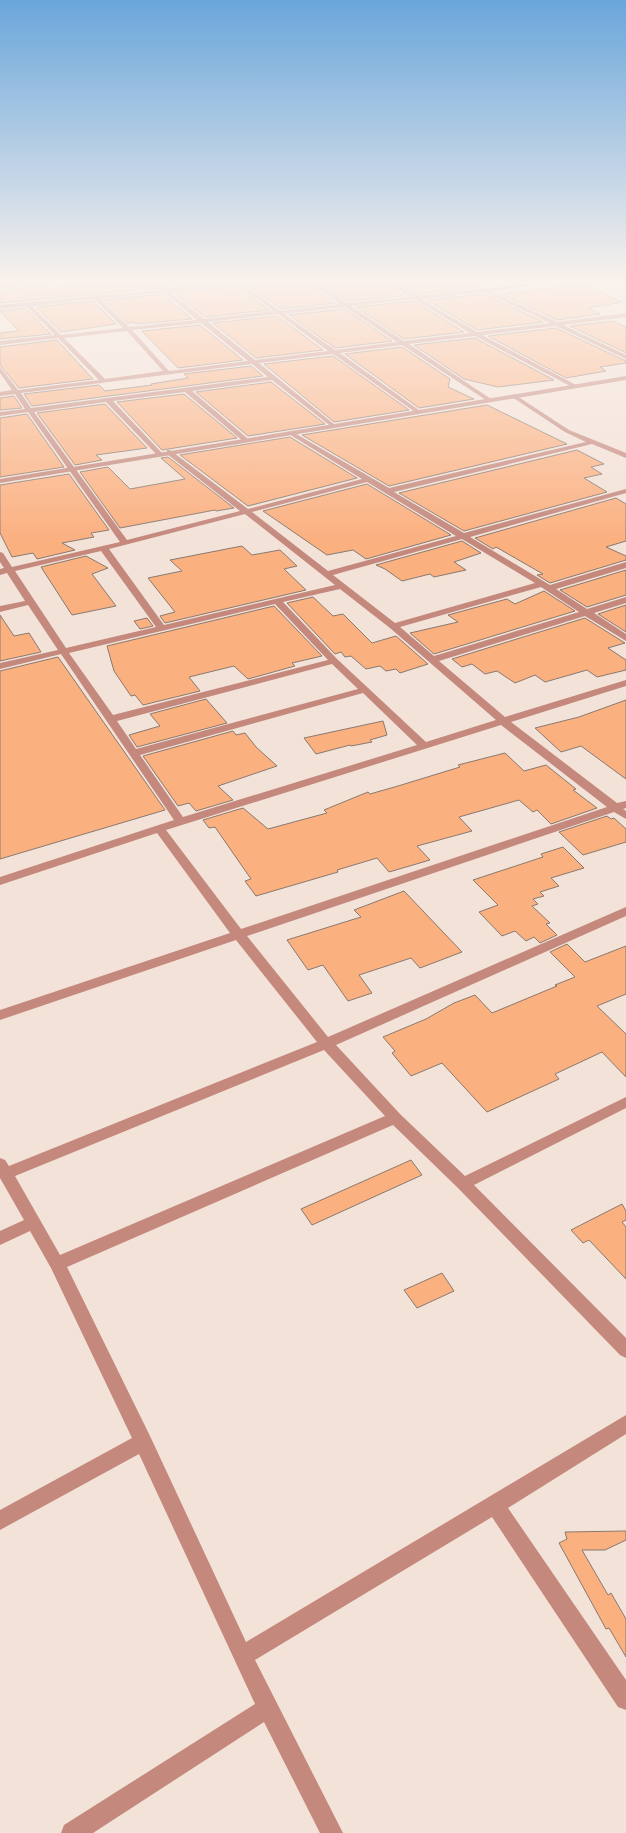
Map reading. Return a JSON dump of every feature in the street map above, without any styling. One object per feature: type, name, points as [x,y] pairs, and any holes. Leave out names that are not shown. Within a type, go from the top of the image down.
[{"type":"street","points":[[0,370],[125,543]]},
{"type":"street","points":[[92,370],[104,381]]},
{"type":"street","points":[[165,370],[168,373]]},
{"type":"street","points":[[0,394],[195,370]]},
{"type":"street","points":[[263,370],[333,426]]},
{"type":"street","points":[[357,370],[418,412]]},
{"type":"street","points":[[443,370],[489,400]]},
{"type":"street","points":[[543,370],[574,386]]},
{"type":"street","points":[[0,414],[273,378]]},
{"type":"street","points":[[0,481],[624,379]]},
{"type":"street","points":[[187,390],[244,440]]},
{"type":"street","points":[[514,396],[567,430],[626,456]]},
{"type":"street","points":[[109,400],[158,454]]},
{"type":"street","points":[[291,433],[545,586],[626,638]]},
{"type":"street","points":[[387,491],[593,442]]},
{"type":"street","points":[[170,452],[393,626],[504,722],[623,810]]},
{"type":"street","points":[[5,571],[104,549],[367,480]]},
{"type":"street","points":[[326,574],[626,491]]},
{"type":"street","points":[[104,549],[162,627]]},
{"type":"street","points":[[0,555],[5,571],[30,602],[181,822]]},
{"type":"street","points":[[393,626],[626,564]]},
{"type":"street","points":[[0,666],[340,586]]},
{"type":"street","points":[[432,660],[626,600]]},
{"type":"street","points":[[0,609],[30,602]]},
{"type":"street","points":[[278,602],[334,661],[423,745]]},
{"type":"street","points":[[111,719],[334,661]]},
{"type":"street","points":[[0,881],[159,828],[626,683]]},
{"type":"street","points":[[135,754],[364,690]]},
{"type":"street","points":[[0,1015],[238,934],[623,810]]},
{"type":"street","points":[[159,828],[238,934],[326,1044],[395,1118],[463,1184],[626,1350]]},
{"type":"street","points":[[332,1833],[242,1656],[143,1442],[57,1264],[4,1169],[326,1044],[626,911]]},
{"type":"street","points":[[463,1184],[626,1102]]},
{"type":"street","points":[[57,1264],[395,1118]]},
{"type":"street","points":[[0,1238],[34,1222]]},
{"type":"street","points":[[242,1656],[496,1506],[626,1424]]},
{"type":"street","points":[[0,1520],[143,1442]]},
{"type":"street","points":[[496,1506],[626,1699]]},
{"type":"street","points":[[72,1833],[269,1707]]},
{"type":"building","points":[[4,370],[84,370],[93,379],[19,388]]},
{"type":"building","points":[[221,370],[255,370],[263,376],[32,406],[24,394],[99,385],[105,391],[188,378],[184,374]]},
{"type":"building","points":[[271,370],[352,370],[409,410],[334,422]]},
{"type":"building","points":[[366,370],[436,370],[450,379],[448,387],[474,399],[419,408]]},
{"type":"building","points":[[450,370],[534,370],[554,380],[498,387],[464,379]]},
{"type":"building","points":[[550,370],[606,371],[566,378]]},
{"type":"building","points":[[271,382],[325,424],[248,436],[196,392]]},
{"type":"building","points":[[184,394],[237,438],[162,450],[117,402]]},
{"type":"building","points":[[14,396],[22,408],[0,410],[0,398]]},
{"type":"building","points":[[105,404],[147,448],[96,455],[102,460],[75,465],[37,413]]},
{"type":"building","points":[[487,405],[567,444],[389,486],[302,435]]},
{"type":"building","points":[[27,414],[64,467],[0,477],[0,418]]},
{"type":"building","points":[[290,437],[357,478],[248,506],[180,455]]},
{"type":"building","points":[[577,450],[604,464],[591,467],[602,474],[584,478],[607,492],[464,531],[399,493]]},
{"type":"building","points":[[168,457],[234,508],[120,528],[80,472],[108,467],[130,489],[185,479],[161,458]]},
{"type":"building","points":[[69,474],[109,530],[91,533],[94,537],[62,543],[75,550],[37,559],[33,553],[12,557],[0,533],[0,485]]},
{"type":"building","points":[[367,484],[451,535],[366,559],[353,550],[327,555],[263,511]]},
{"type":"building","points":[[616,498],[626,504],[626,541],[606,547],[626,556],[626,560],[550,583],[537,575],[543,574],[496,547],[493,549],[475,538]]},
{"type":"building","points":[[462,541],[481,553],[454,562],[466,570],[434,577],[430,574],[402,581],[376,565]]},
{"type":"building","points":[[242,546],[252,555],[280,550],[297,566],[284,569],[306,590],[165,623],[160,616],[175,612],[148,578],[182,571],[170,560]]},
{"type":"building","points":[[86,556],[108,568],[92,574],[116,606],[72,615],[41,567]]},
{"type":"building","points":[[626,570],[626,595],[587,607],[560,590]]},
{"type":"building","points":[[544,591],[575,611],[434,654],[410,633],[458,622],[448,615],[507,599],[515,604]]},
{"type":"building","points":[[313,597],[333,616],[343,614],[372,643],[396,636],[428,664],[400,673],[396,669],[386,671],[380,666],[366,669],[351,656],[345,657],[341,652],[335,654],[287,603]]},
{"type":"building","points":[[626,605],[626,632],[598,614]]},
{"type":"building","points":[[274,606],[322,656],[292,663],[295,666],[248,679],[234,666],[189,677],[200,691],[143,705],[135,695],[131,696],[114,671],[107,646]]},
{"type":"building","points":[[0,615],[14,636],[29,633],[41,652],[0,661]]},
{"type":"building","points":[[147,618],[153,626],[140,629],[134,621]]},
{"type":"building","points":[[585,618],[625,643],[608,648],[626,660],[626,670],[597,677],[587,670],[545,682],[535,675],[515,683],[497,671],[485,674],[472,664],[462,667],[452,659]]},
{"type":"building","points":[[58,657],[165,810],[0,859],[0,671]]},
{"type":"building","points":[[206,699],[227,723],[137,747],[129,735],[160,726],[150,714]]},
{"type":"building","points":[[626,700],[626,779],[581,746],[561,752],[535,728],[579,717]]},
{"type":"building","points":[[383,721],[387,735],[370,740],[372,742],[350,745],[316,754],[304,738]]},
{"type":"building","points":[[233,731],[236,735],[245,733],[256,747],[277,766],[218,786],[233,800],[196,811],[189,803],[178,806],[143,756]]},
{"type":"building","points":[[505,753],[524,771],[546,765],[576,789],[573,790],[597,808],[551,824],[537,810],[533,812],[519,800],[459,817],[472,831],[417,846],[430,860],[389,872],[377,858],[337,870],[338,872],[256,896],[245,881],[251,879],[215,827],[209,828],[203,820],[243,808],[268,829],[327,813],[324,810],[368,792],[370,794],[460,767],[458,765]]},
{"type":"building","points":[[607,816],[611,819],[614,818],[626,829],[626,842],[583,855],[559,832]]},
{"type":"building","points":[[563,847],[584,868],[551,878],[559,886],[540,892],[544,896],[533,899],[538,904],[532,906],[550,923],[546,924],[557,935],[540,943],[534,937],[526,941],[515,931],[502,936],[479,912],[498,905],[473,880],[543,857],[541,854]]},
{"type":"building","points":[[404,891],[462,952],[420,968],[411,958],[359,975],[372,993],[348,1001],[323,965],[308,970],[287,940],[361,917],[354,910]]},
{"type":"building","points":[[567,944],[585,962],[626,946],[626,994],[597,1006],[626,1034],[626,1077],[602,1052],[555,1074],[559,1079],[487,1112],[442,1063],[411,1076],[392,1053],[395,1051],[383,1037],[426,1019],[454,1003],[475,995],[492,1013],[575,977],[550,952]]},
{"type":"building","points":[[411,1160],[422,1175],[312,1225],[301,1209]]},
{"type":"building","points":[[622,1204],[626,1211],[626,1220],[622,1222],[626,1227],[626,1279],[589,1240],[583,1243],[571,1230]]},
{"type":"building","points":[[442,1273],[454,1291],[417,1308],[404,1290]]},
{"type":"building","points":[[626,1531],[626,1540],[605,1550],[582,1550],[608,1595],[611,1593],[626,1619],[626,1657],[609,1628],[606,1629],[559,1543],[567,1539],[565,1532]]}]
